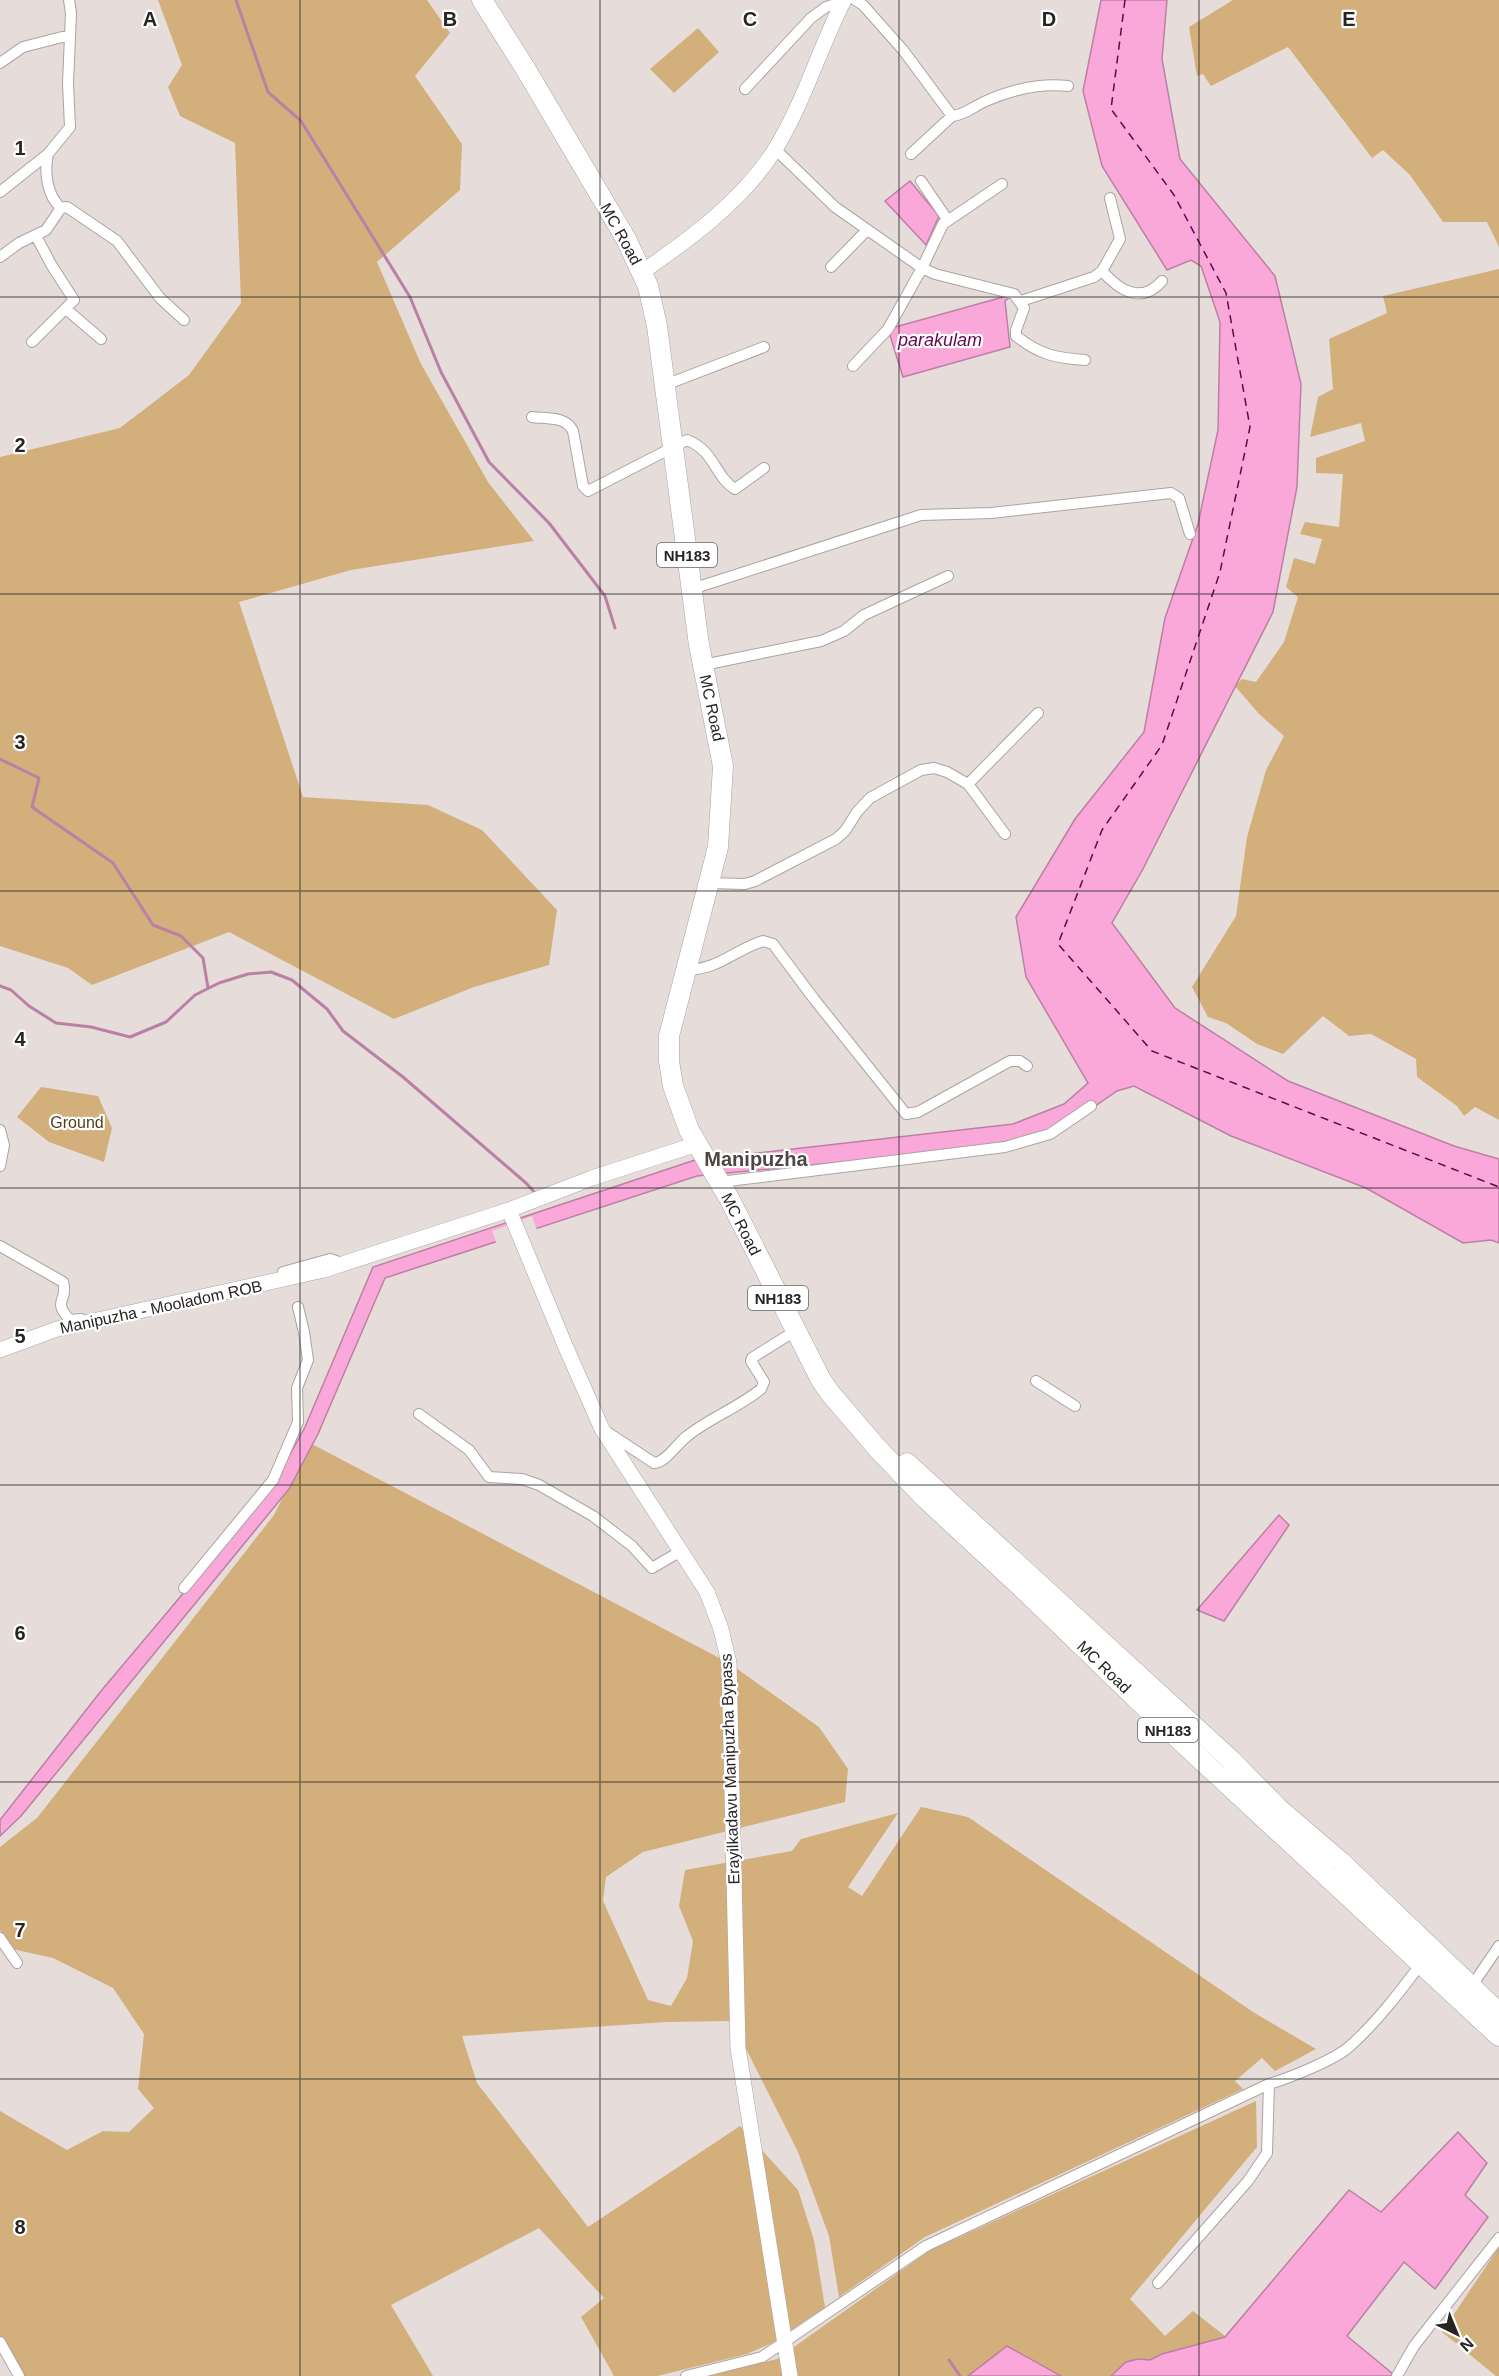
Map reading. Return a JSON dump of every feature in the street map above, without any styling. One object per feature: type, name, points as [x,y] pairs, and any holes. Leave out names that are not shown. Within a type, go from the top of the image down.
[{"type":"highway","name":"MC Road","points":[[486,1],[626,239],[642,272],[657,326],[703,665],[723,766],[718,847],[671,1023],[668,1054],[673,1086],[697,1144],[716,1175],[821,1380],[878,1449],[926,1499],[1219,1776],[1499,2036]]},
{"type":"highway","name":"MC Road","points":[[847,1414],[918,1471],[1232,1760],[1278,1808],[1341,1862],[1499,2013]]},
{"type":"highway","points":[[1219,1776],[1232,1760]]},
{"type":"main road","points":[[642,272],[716,216],[753,178],[775,149],[847,1]]},
{"type":"main road","name":"Manipuzha - Mooladom ROB","points":[[0,1350],[57,1329],[324,1270],[509,1210],[592,1178],[697,1144]]},
{"type":"main road","name":"Erayilkadavu Manipuzha Bypass","points":[[509,1210],[602,1429],[707,1592],[721,1629],[729,1663],[738,2049],[790,2376]]},
{"type":"street","points":[[0,192],[48,154],[71,124],[68,83],[69,0]]},
{"type":"street","points":[[745,89],[811,18],[826,7],[847,1],[863,5],[903,50],[952,116]]},
{"type":"street","points":[[0,63],[23,47],[70,35]]},
{"type":"street","points":[[911,154],[952,116],[960,116],[985,102],[1018,89],[1054,84],[1068,86]]},
{"type":"street","points":[[775,149],[822,195],[922,268],[935,274],[1014,294],[1024,308],[1016,336],[1054,357],[1085,360]]},
{"type":"street","points":[[48,154],[46,172],[51,196],[61,208]]},
{"type":"street","points":[[921,181],[947,219]]},
{"type":"street","points":[[853,366],[888,329],[947,219],[1002,184]]},
{"type":"street","points":[[1021,301],[1086,279],[1102,271],[1120,239],[1110,198]]},
{"type":"street","points":[[0,256],[19,243],[46,230],[61,208],[67,207],[109,234],[160,298],[183,320]]},
{"type":"street","points":[[831,267],[867,230]]},
{"type":"street","points":[[32,342],[75,300],[52,266],[36,236]]},
{"type":"street","points":[[1102,271],[1119,288],[1131,292],[1149,292],[1155,290],[1162,282]]},
{"type":"street","points":[[66,309],[101,339]]},
{"type":"street","points":[[665,385],[764,347]]},
{"type":"street","points":[[532,417],[570,424],[583,486],[588,491],[687,440],[696,443],[712,459],[735,489],[764,468]]},
{"type":"street","points":[[692,589],[921,516],[991,513],[1171,493],[1179,498],[1190,534]]},
{"type":"street","points":[[703,665],[821,641],[844,631],[864,615],[948,576]]},
{"type":"street","points":[[968,784],[1038,713]]},
{"type":"street","points":[[709,883],[745,884],[755,881],[820,849],[841,835],[870,798],[921,770],[934,768],[947,772],[968,784],[1005,834]]},
{"type":"street","points":[[686,969],[699,970],[712,966],[763,941],[773,944],[906,1114],[918,1112],[1010,1061],[1020,1061],[1028,1066]]},
{"type":"street","points":[[716,1175],[1005,1147],[1050,1134],[1091,1106]]},
{"type":"street","points":[[0,1130],[4,1145],[0,1166]]},
{"type":"street","points":[[0,1246],[63,1282],[65,1289],[60,1305],[61,1310],[70,1320],[259,1280],[330,1259],[342,1263]]},
{"type":"street","points":[[184,1588],[273,1480],[298,1422],[297,1388],[308,1360],[298,1307]]},
{"type":"street","points":[[602,1429],[650,1461],[658,1463],[694,1430],[761,1389],[764,1382],[751,1361],[752,1358],[795,1331]]},
{"type":"street","points":[[1036,1380],[1075,1406]]},
{"type":"street","points":[[418,1414],[470,1450],[489,1477],[522,1479],[539,1485],[593,1516],[632,1546],[652,1568],[681,1551]]},
{"type":"street","points":[[0,1938],[17,1963]]},
{"type":"street","points":[[1471,1987],[1499,1946]]},
{"type":"street","points":[[686,2376],[762,2357],[926,2246],[1269,2084],[1292,2077],[1348,2048],[1397,1996],[1420,1965]]},
{"type":"street","points":[[1158,2283],[1248,2181],[1267,2153],[1269,2084]]},
{"type":"street","points":[[1397,2376],[1414,2346],[1499,2238]]},
{"type":"street","points":[[0,2342],[19,2376]]},
{"type":"green space","points":[[158,0],[427,0],[450,33],[415,76],[462,144],[460,190],[377,262],[421,364],[488,482],[534,541],[351,570],[239,602],[303,797],[428,805],[482,830],[557,910],[549,965],[474,987],[394,1019],[229,932],[92,985],[68,968],[0,946],[0,457],[120,428],[189,375],[241,303],[235,143],[180,116],[168,87],[182,65]]},
{"type":"green space","points":[[1233,0],[1499,0],[1499,247],[1487,222],[1443,222],[1410,175],[1383,150],[1372,158],[1288,47],[1211,86],[1203,74],[1197,76],[1189,27]]},
{"type":"green space","points":[[698,28],[719,52],[674,93],[650,69]]},
{"type":"green space","points":[[1499,269],[1499,1120],[1475,1107],[1464,1116],[1457,1106],[1417,1077],[1416,1059],[1371,1034],[1349,1036],[1323,1016],[1283,1054],[1257,1044],[1226,1023],[1208,1017],[1192,987],[1236,916],[1247,837],[1266,770],[1284,736],[1259,714],[1235,686],[1242,679],[1256,682],[1284,642],[1298,597],[1286,587],[1294,558],[1315,564],[1322,539],[1300,534],[1305,522],[1339,527],[1343,474],[1316,473],[1316,458],[1365,441],[1361,423],[1310,437],[1318,397],[1333,389],[1329,339],[1387,313],[1383,296]]},
{"type":"green space","name":"Ground","points":[[41,1087],[98,1096],[112,1128],[104,1162],[49,1142],[17,1117]]},
{"type":"green space","points":[[310,1443],[729,1663],[819,1727],[848,1769],[845,1802],[643,1852],[606,1877],[603,1901],[648,2000],[671,2006],[687,1978],[693,1941],[679,1906],[685,1870],[792,1851],[801,1839],[898,1813],[848,1887],[862,1896],[921,1807],[968,1817],[1253,2012],[1316,2049],[1275,2071],[1262,2058],[1235,2081],[1243,2089],[925,2237],[839,2297],[829,2236],[798,2152],[732,2021],[666,2022],[462,2036],[477,2083],[588,2227],[740,2126],[798,2190],[814,2240],[825,2307],[772,2343],[747,2354],[657,2376],[614,2376],[581,2317],[604,2298],[539,2228],[391,2305],[433,2376],[24,2376],[0,2335],[0,2111],[67,2150],[103,2131],[129,2132],[154,2108],[138,2089],[144,2034],[113,1988],[53,1958],[12,1949],[0,1930],[0,1847],[37,1818],[274,1515]]},
{"type":"green space","points":[[1256,2101],[1257,2147],[1130,2299],[1165,2336],[1193,2311],[1225,2336],[1349,2190],[1381,2212],[1458,2132],[1487,2163],[1465,2195],[1488,2217],[1435,2289],[1404,2262],[1347,2336],[1392,2376],[710,2376],[777,2359],[929,2251]]},
{"type":"green space","points":[[1499,2247],[1499,2376],[1496,2376],[1442,2332]]},
{"type":"water","points":[[1101,0],[1167,0],[1162,59],[1180,159],[1275,276],[1301,384],[1297,487],[1273,612],[1143,869],[1112,923],[1175,1008],[1288,1081],[1454,1146],[1499,1159],[1499,1243],[1491,1240],[1463,1243],[1366,1188],[1231,1136],[1134,1086],[1117,1091],[1065,1127],[976,1149],[697,1176],[385,1278],[318,1434],[289,1489],[21,1816],[0,1836],[0,1820],[101,1691],[271,1489],[305,1427],[373,1267],[695,1160],[1013,1124],[1064,1104],[1088,1083],[1026,977],[1016,917],[1075,819],[1144,732],[1165,618],[1198,524],[1218,430],[1220,322],[1201,266],[1191,260],[1167,270],[1102,166],[1083,91]]},
{"type":"water","points":[[910,181],[939,216],[926,245],[885,201]]},
{"type":"water","name":"parakulam","points":[[1014,294],[1005,301],[1010,347],[903,377],[888,329]]},
{"type":"water","points":[[1279,1515],[1289,1525],[1224,1621],[1197,1610]]},
{"type":"water","points":[[1458,2132],[1487,2163],[1465,2195],[1488,2217],[1435,2289],[1404,2262],[1347,2336],[1393,2374],[1392,2376],[1111,2376],[1126,2362],[1138,2359],[1150,2360],[1162,2354],[1225,2337],[1349,2190],[1381,2212]]},
{"type":"water","points":[[1007,2346],[1061,2376],[968,2376]]},
{"type":"pier","points":[[532,1216],[537,1230],[497,1245],[492,1231]]},
{"type":"waterway","points":[[236,0],[268,92],[301,121],[410,297],[441,372],[489,462],[549,523],[605,596],[615,628]]},
{"type":"waterway","points":[[0,759],[39,778],[32,807],[113,863],[153,925],[181,936],[203,958],[208,988]]},
{"type":"waterway","points":[[0,986],[11,990],[29,1006],[56,1023],[91,1027],[130,1037],[166,1022],[195,995],[219,983],[248,974],[271,972],[292,980],[327,1009],[343,1031],[403,1077],[537,1195]]},
{"type":"waterway","points":[[949,2360],[960,2376]]},
{"type":"ferry route","points":[[1125,0],[1111,109],[1174,195],[1226,293],[1250,427],[1220,572],[1162,745],[1102,830],[1058,944],[1152,1051],[1499,1187]]},
{"type":"district","name":"Manipuzha","points":[[756,1159]]}]
